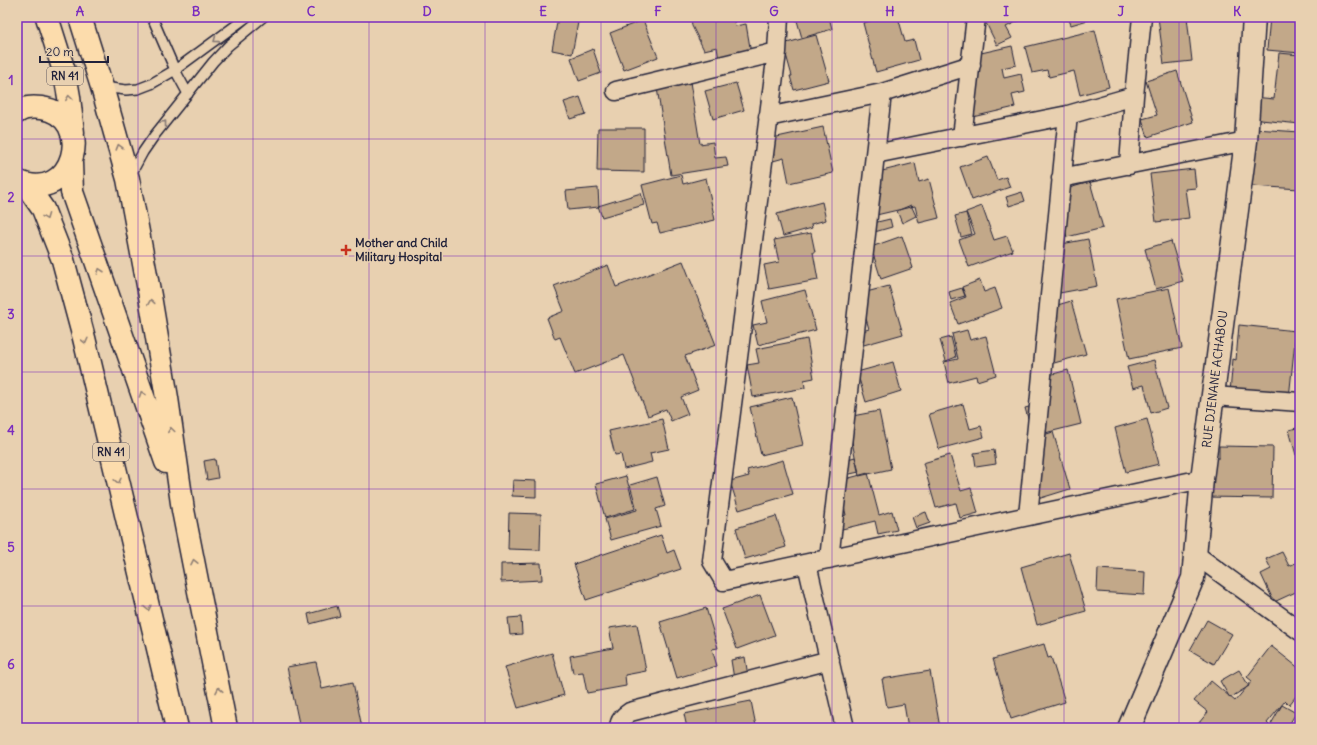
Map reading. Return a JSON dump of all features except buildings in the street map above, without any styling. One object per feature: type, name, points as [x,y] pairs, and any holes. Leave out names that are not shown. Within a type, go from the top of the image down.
[{"type":"highway","name":"RN 41","points":[[48,17],[65,74],[69,97],[74,150],[71,163],[72,192],[183,510],[226,728]]},
{"type":"highway","points":[[80,17],[102,87],[128,179],[162,367],[183,510]]},
{"type":"highway","points":[[17,112],[33,107],[46,109],[58,114],[68,124],[73,136]]},
{"type":"highway","name":"RN 41","points":[[21,183],[40,186],[52,182],[64,174],[71,163]]},
{"type":"highway","name":"RN 41","points":[[21,183],[43,209],[63,260],[84,338],[176,728]]},
{"type":"main road","name":"RUE DJENANE ACHABOU","points":[[1129,728],[1194,578],[1202,479],[1246,141],[1254,17]]},
{"type":"street","points":[[779,17],[777,52],[712,561],[724,582],[1202,479]]},
{"type":"street","points":[[962,137],[976,17]]},
{"type":"street","points":[[1129,165],[1142,17]]},
{"type":"street","points":[[616,91],[777,52]]},
{"type":"street","points":[[768,117],[882,93],[970,65]]},
{"type":"street","points":[[828,559],[882,93]]},
{"type":"street","points":[[875,154],[1068,115],[1134,96]]},
{"type":"street","points":[[1028,516],[1068,115]]},
{"type":"street","points":[[1062,178],[1246,141]]},
{"type":"street","points":[[1213,396],[1300,402]]},
{"type":"street","points":[[1196,555],[1300,631]]},
{"type":"street","points":[[807,564],[845,728]]},
{"type":"street","points":[[619,728],[622,717],[630,712],[830,660]]},
{"type":"lane","points":[[152,17],[175,70],[188,94]]},
{"type":"lane","points":[[102,87],[126,90],[138,89],[151,84],[175,70],[247,17]]},
{"type":"lane","points":[[128,179],[154,136],[213,62],[234,41],[263,17]]},
{"type":"place","name":"Mother and Child Military Hospital","points":[[346,250]]}]
